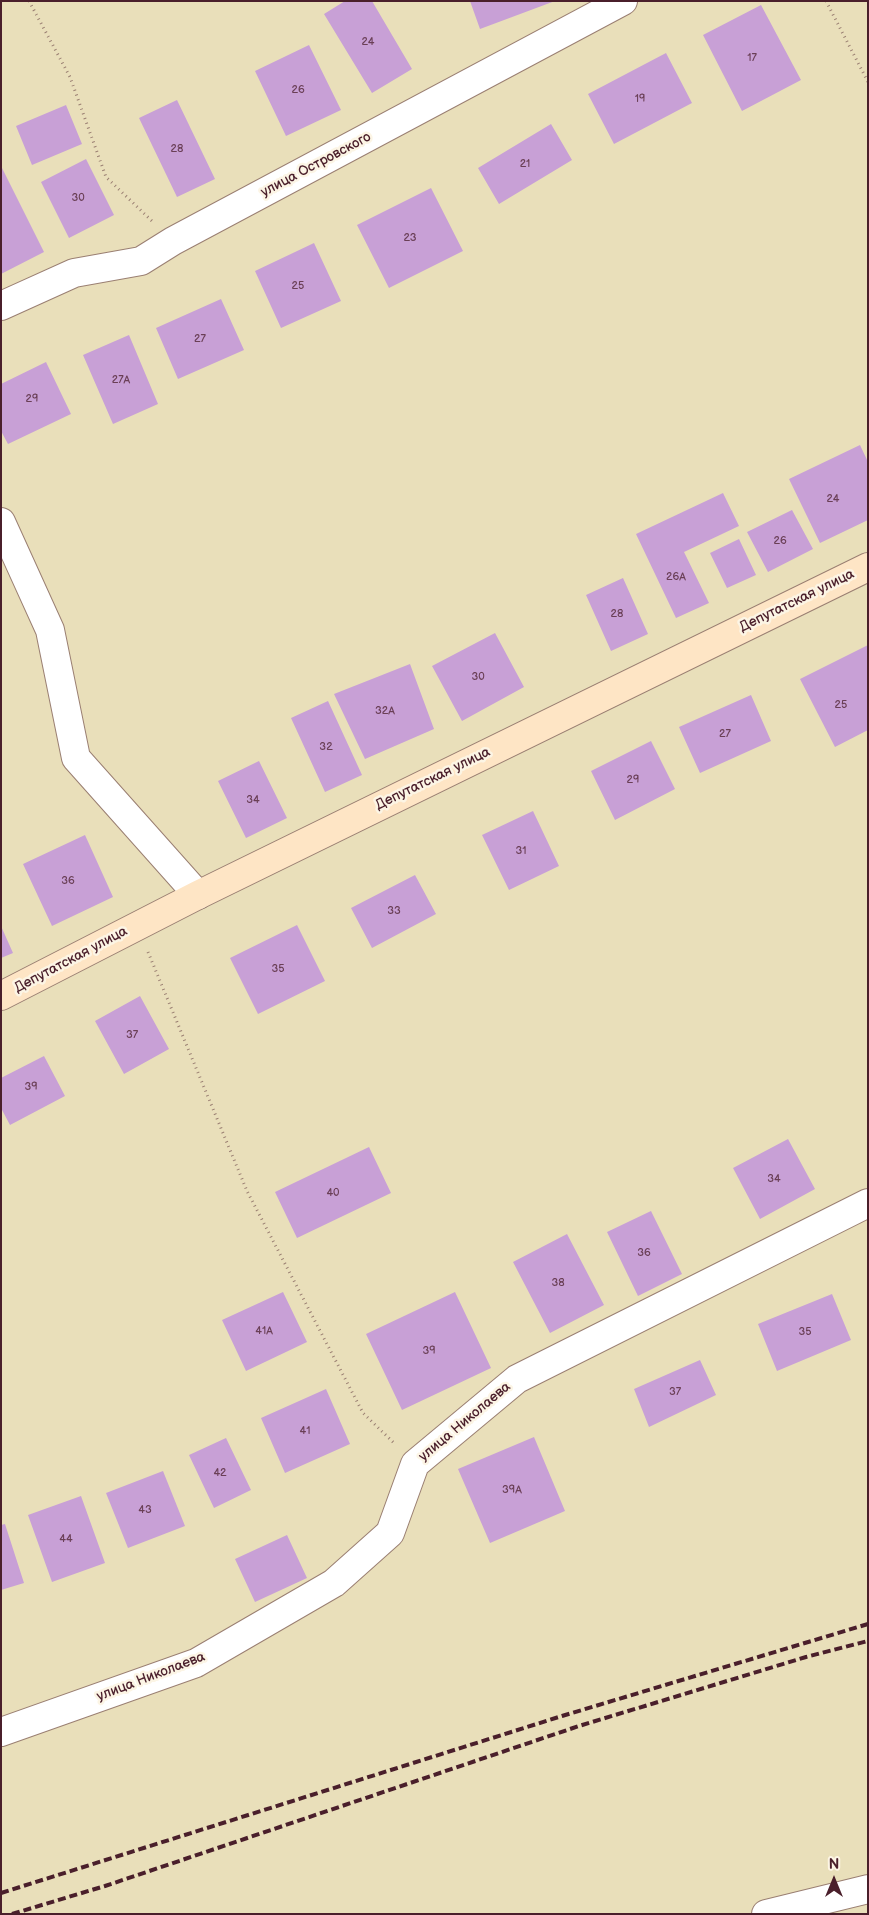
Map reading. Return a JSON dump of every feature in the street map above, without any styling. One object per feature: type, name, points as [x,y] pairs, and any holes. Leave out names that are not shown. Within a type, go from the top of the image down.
[{"type":"main road","name":"Депутатская улица","points":[[1,996],[198,895],[868,567]]},
{"type":"street","name":"улица Островского","points":[[1,306],[74,273],[141,261],[173,241],[623,1]]},
{"type":"street","points":[[1,522],[50,630],[76,758],[198,895]]},
{"type":"street","name":"улица Николаева","points":[[1,1732],[196,1663],[334,1583],[390,1533],[415,1464],[518,1379],[868,1203]]},
{"type":"street","points":[[766,1914],[868,1889]]},
{"type":"path","points":[[29,1],[70,77],[106,178],[173,241]]},
{"type":"path","points":[[826,1],[868,82]]},
{"type":"path","points":[[137,926],[251,1200],[363,1413],[415,1464]]},
{"type":"building","points":[[345,1],[372,1],[412,69],[372,93],[324,14]]},
{"type":"building","points":[[470,1],[555,1],[480,29]]},
{"type":"building","points":[[761,5],[801,80],[742,111],[703,35]]},
{"type":"building","points":[[309,45],[341,110],[286,136],[255,71]]},
{"type":"building","points":[[666,53],[692,103],[614,144],[588,94]]},
{"type":"building","points":[[177,100],[215,179],[177,197],[139,118]]},
{"type":"building","points":[[66,105],[82,144],[32,165],[16,126]]},
{"type":"building","points":[[551,124],[572,160],[499,204],[478,168]]},
{"type":"building","points":[[86,159],[114,215],[69,238],[41,182]]},
{"type":"building","points":[[1,166],[44,252],[1,274]]},
{"type":"building","points":[[431,188],[463,251],[389,288],[357,225]]},
{"type":"building","points":[[314,243],[341,301],[281,328],[255,271]]},
{"type":"building","points":[[221,299],[244,350],[178,379],[156,328]]},
{"type":"building","points":[[129,335],[158,404],[113,424],[83,355]]},
{"type":"building","points":[[46,362],[71,414],[8,444],[1,431],[1,384]]},
{"type":"building","points":[[860,445],[868,462],[868,520],[820,543],[789,479]]},
{"type":"building","points":[[723,493],[739,526],[684,552],[709,603],[676,618],[636,534]]},
{"type":"building","points":[[792,510],[813,549],[768,572],[747,532]]},
{"type":"building","points":[[739,539],[756,575],[727,588],[710,553]]},
{"type":"building","points":[[623,578],[648,634],[611,651],[586,595]]},
{"type":"building","points":[[495,633],[524,687],[462,721],[432,666]]},
{"type":"building","points":[[868,645],[868,730],[835,747],[800,679]]},
{"type":"building","points":[[410,664],[434,729],[365,759],[334,694]]},
{"type":"building","points":[[751,695],[771,741],[700,773],[679,727]]},
{"type":"building","points":[[328,701],[362,775],[325,792],[291,718]]},
{"type":"building","points":[[651,741],[675,789],[615,820],[591,771]]},
{"type":"building","points":[[259,761],[287,818],[246,838],[218,781]]},
{"type":"building","points":[[533,811],[559,866],[509,890],[482,835]]},
{"type":"building","points":[[85,835],[113,897],[52,926],[23,864]]},
{"type":"building","points":[[415,875],[436,914],[372,948],[351,908]]},
{"type":"building","points":[[297,925],[325,981],[258,1014],[230,958]]},
{"type":"building","points":[[1,926],[13,953],[1,958]]},
{"type":"building","points":[[140,996],[169,1049],[124,1074],[95,1021]]},
{"type":"building","points":[[44,1056],[65,1096],[10,1125],[1,1108],[1,1078]]},
{"type":"building","points":[[788,1139],[815,1189],[760,1219],[733,1168]]},
{"type":"building","points":[[369,1147],[391,1193],[297,1238],[275,1192]]},
{"type":"building","points":[[651,1211],[682,1274],[638,1296],[607,1232]]},
{"type":"building","points":[[567,1234],[604,1305],[550,1333],[513,1262]]},
{"type":"building","points":[[283,1292],[307,1342],[246,1371],[222,1320]]},
{"type":"building","points":[[455,1292],[491,1368],[402,1410],[366,1334]]},
{"type":"building","points":[[832,1294],[851,1340],[777,1371],[758,1324]]},
{"type":"building","points":[[700,1360],[716,1395],[649,1427],[634,1389]]},
{"type":"building","points":[[326,1389],[350,1444],[285,1473],[261,1418]]},
{"type":"building","points":[[534,1437],[565,1511],[490,1543],[458,1469]]},
{"type":"building","points":[[226,1438],[251,1490],[214,1508],[189,1455]]},
{"type":"building","points":[[163,1471],[185,1526],[128,1548],[106,1493]]},
{"type":"building","points":[[81,1496],[105,1563],[52,1582],[28,1515]]},
{"type":"building","points":[[5,1524],[24,1583],[1,1590],[1,1525]]},
{"type":"building","points":[[287,1535],[307,1578],[255,1602],[235,1559]]},
{"type":"railway","points":[[1,1893],[562,1716],[868,1624]]},
{"type":"railway","points":[[12,1914],[105,1886],[579,1726],[806,1657],[868,1641]]}]
